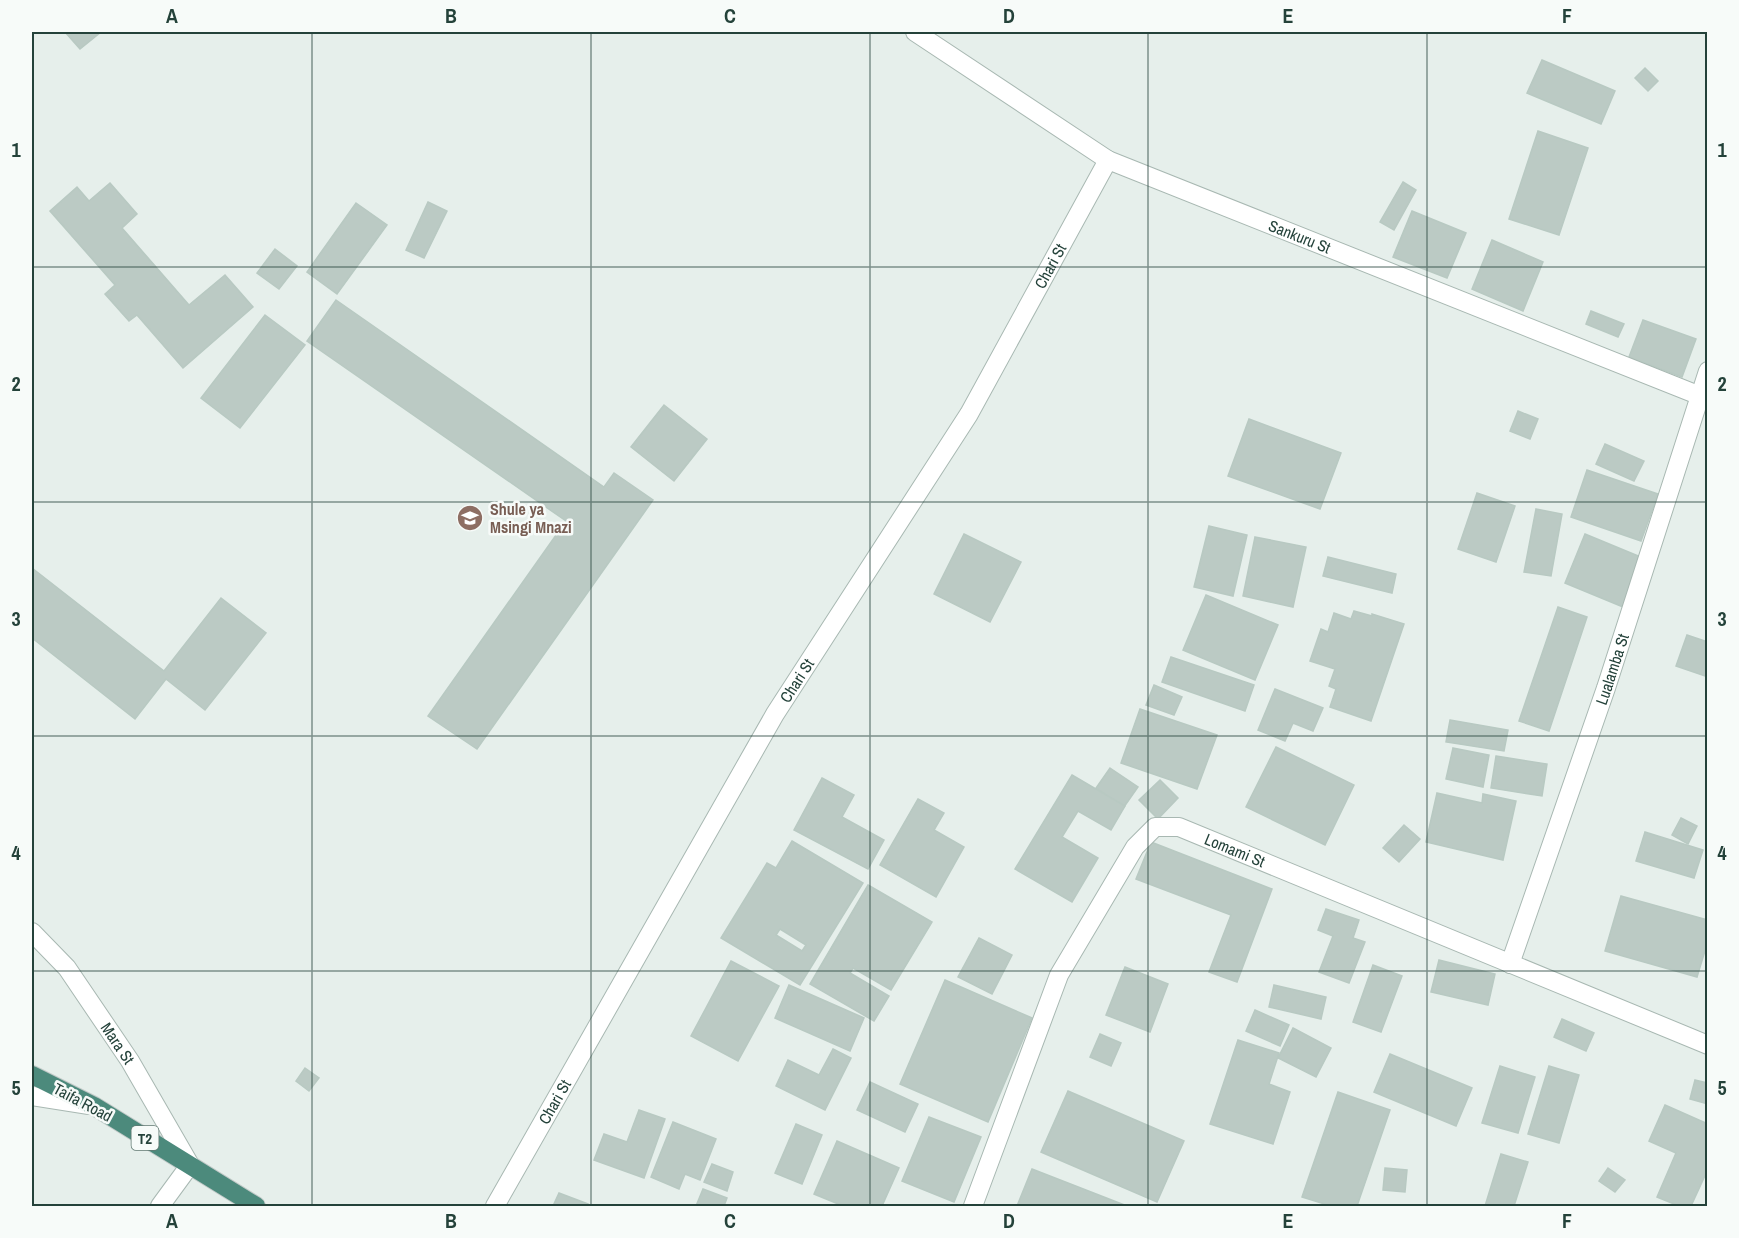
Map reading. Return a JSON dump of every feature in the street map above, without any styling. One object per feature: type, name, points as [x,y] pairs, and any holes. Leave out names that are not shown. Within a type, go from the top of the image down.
[{"type":"highway","name":"Taifa Road","points":[[32,1075],[94,1106],[256,1206]]},
{"type":"street","name":"Sankuru St","points":[[915,32],[1108,160],[1703,397]]},
{"type":"street","name":"Chari St","points":[[495,1206],[775,714],[969,414],[1108,160]]},
{"type":"street","name":"Lualamba St","points":[[1510,964],[1606,688],[1703,397],[1707,371]]},
{"type":"street","name":"Lomami St","points":[[973,1206],[1059,975],[1135,847],[1155,826],[1179,827],[1707,1045]]},
{"type":"street","name":"Mara St","points":[[32,932],[67,968],[130,1060],[190,1165]]},
{"type":"street","points":[[32,1096],[94,1106]]},
{"type":"street","points":[[166,1203],[190,1165]]},
{"type":"building","points":[[65,32],[101,32],[80,49]]},
{"type":"building","points":[[1542,60],[1615,91],[1601,124],[1527,93]]},
{"type":"building","points":[[1645,68],[1658,81],[1648,91],[1635,78]]},
{"type":"building","points":[[1538,131],[1588,148],[1559,235],[1509,219]]},
{"type":"building","points":[[1403,182],[1416,190],[1394,230],[1380,222]]},
{"type":"building","points":[[110,183],[137,214],[122,228],[189,305],[225,275],[253,307],[183,368],[137,315],[129,321],[105,294],[115,285],[50,211],[77,187],[89,201]]},
{"type":"building","points":[[428,202],[447,211],[424,258],[406,250]]},
{"type":"building","points":[[356,203],[387,225],[337,294],[307,272]]},
{"type":"building","points":[[1412,211],[1466,233],[1447,278],[1393,257]]},
{"type":"building","points":[[1492,240],[1543,262],[1523,311],[1472,289]]},
{"type":"building","points":[[275,249],[297,266],[279,289],[257,273]]},
{"type":"building","points":[[336,300],[604,487],[614,473],[653,500],[477,749],[428,716],[566,521],[307,341]]},
{"type":"building","points":[[1591,311],[1624,324],[1618,337],[1586,324]]},
{"type":"building","points":[[265,315],[305,345],[240,428],[201,398]]},
{"type":"building","points":[[1643,320],[1696,339],[1682,377],[1629,357]]},
{"type":"building","points":[[664,405],[707,439],[674,481],[631,447]]},
{"type":"building","points":[[1518,411],[1538,419],[1530,439],[1510,431]]},
{"type":"building","points":[[1249,419],[1341,453],[1320,509],[1228,476]]},
{"type":"building","points":[[1605,444],[1644,461],[1634,481],[1596,464]]},
{"type":"building","points":[[1587,470],[1658,494],[1641,541],[1571,517]]},
{"type":"building","points":[[1477,493],[1515,506],[1496,562],[1458,549]]},
{"type":"building","points":[[1536,509],[1562,514],[1551,576],[1524,572]]},
{"type":"building","points":[[1209,526],[1247,535],[1233,596],[1194,587]]},
{"type":"building","points":[[964,534],[1021,562],[990,622],[934,594]]},
{"type":"building","points":[[1585,534],[1643,558],[1623,607],[1565,583]]},
{"type":"building","points":[[1255,537],[1306,547],[1293,607],[1243,596]]},
{"type":"building","points":[[1328,557],[1396,574],[1392,593],[1323,576]]},
{"type":"building","points":[[32,568],[164,671],[221,598],[266,633],[205,710],[166,679],[135,719],[32,638]]},
{"type":"building","points":[[1206,595],[1278,625],[1255,680],[1183,650]]},
{"type":"building","points":[[1558,607],[1587,617],[1549,731],[1519,721]]},
{"type":"building","points":[[1354,611],[1404,624],[1371,721],[1330,707],[1336,689],[1329,686],[1335,669],[1310,661],[1321,629],[1328,632],[1334,613],[1351,619]]},
{"type":"building","points":[[1687,635],[1708,642],[1708,677],[1676,666]]},
{"type":"building","points":[[1171,657],[1254,685],[1245,711],[1162,682]]},
{"type":"building","points":[[1154,685],[1182,697],[1174,715],[1146,705]]},
{"type":"building","points":[[1275,689],[1323,708],[1313,731],[1293,723],[1285,741],[1258,730]]},
{"type":"building","points":[[1140,709],[1217,735],[1197,789],[1121,763]]},
{"type":"building","points":[[1450,720],[1508,730],[1504,751],[1446,742]]},
{"type":"building","points":[[1276,747],[1354,785],[1325,845],[1246,807]]},
{"type":"building","points":[[1453,748],[1489,755],[1483,787],[1446,779]]},
{"type":"building","points":[[1496,756],[1547,764],[1542,796],[1491,788]]},
{"type":"building","points":[[1110,768],[1138,787],[1124,807],[1096,788]]},
{"type":"building","points":[[1072,775],[1125,806],[1111,830],[1078,811],[1062,837],[1098,858],[1072,902],[1015,869]]},
{"type":"building","points":[[822,778],[854,795],[842,817],[884,840],[868,869],[794,830]]},
{"type":"building","points":[[1160,780],[1178,798],[1158,819],[1139,800]]},
{"type":"building","points":[[1437,793],[1482,803],[1483,794],[1516,801],[1503,860],[1426,842]]},
{"type":"building","points":[[918,799],[944,813],[934,830],[964,847],[936,897],[880,865]]},
{"type":"building","points":[[1681,818],[1697,826],[1688,844],[1672,835]]},
{"type":"building","points":[[1404,825],[1420,839],[1399,862],[1383,848]]},
{"type":"building","points":[[1645,832],[1703,850],[1694,878],[1636,861]]},
{"type":"building","points":[[792,841],[863,883],[800,985],[721,938],[767,863],[776,868]],"holes":[[[780,929],[806,945],[802,951],[776,935]]]},
{"type":"building","points":[[1151,842],[1272,889],[1237,982],[1209,972],[1231,915],[1136,879]]},
{"type":"building","points":[[868,885],[932,922],[891,990],[853,968],[850,973],[889,996],[874,1021],[810,984]]},
{"type":"building","points":[[1621,896],[1708,920],[1708,941],[1697,977],[1605,951]]},
{"type":"building","points":[[1326,909],[1359,920],[1353,938],[1365,942],[1349,983],[1319,972],[1333,936],[1318,930]]},
{"type":"building","points":[[979,938],[1012,955],[992,994],[958,977]]},
{"type":"building","points":[[1439,960],[1495,974],[1488,1005],[1431,992]]},
{"type":"building","points":[[731,961],[779,986],[738,1061],[691,1036]]},
{"type":"building","points":[[1373,965],[1402,976],[1381,1032],[1353,1022]]},
{"type":"building","points":[[1125,967],[1168,984],[1150,1032],[1106,1015]]},
{"type":"building","points":[[945,980],[1032,1018],[988,1122],[900,1084]]},
{"type":"building","points":[[789,985],[864,1018],[850,1051],[775,1018]]},
{"type":"building","points":[[1274,985],[1326,997],[1321,1019],[1269,1007]]},
{"type":"building","points":[[1255,1010],[1289,1025],[1280,1046],[1246,1031]]},
{"type":"building","points":[[1562,1019],[1594,1033],[1586,1051],[1554,1037]]},
{"type":"building","points":[[1293,1028],[1331,1048],[1316,1077],[1278,1058]]},
{"type":"building","points":[[1100,1034],[1121,1043],[1111,1066],[1090,1057]]},
{"type":"building","points":[[1238,1040],[1279,1053],[1269,1084],[1290,1092],[1273,1144],[1210,1124]]},
{"type":"building","points":[[833,1049],[851,1058],[825,1110],[776,1086],[788,1060],[819,1075]]},
{"type":"building","points":[[1390,1054],[1472,1088],[1456,1126],[1374,1092]]},
{"type":"building","points":[[1500,1066],[1535,1077],[1518,1133],[1482,1123]]},
{"type":"building","points":[[1549,1066],[1579,1075],[1559,1143],[1528,1134]]},
{"type":"building","points":[[305,1068],[319,1078],[309,1091],[296,1081]]},
{"type":"building","points":[[1695,1080],[1708,1083],[1708,1104],[1690,1099]]},
{"type":"building","points":[[870,1082],[918,1104],[905,1132],[857,1110]]},
{"type":"building","points":[[1068,1091],[1184,1141],[1157,1202],[1041,1152]]},
{"type":"building","points":[[1338,1092],[1390,1110],[1357,1206],[1331,1206],[1302,1197]]},
{"type":"building","points":[[1665,1105],[1708,1124],[1708,1169],[1691,1206],[1679,1206],[1657,1197],[1676,1153],[1649,1141]]},
{"type":"building","points":[[639,1110],[665,1119],[644,1178],[594,1160],[604,1134],[627,1142]]},
{"type":"building","points":[[929,1117],[981,1137],[954,1202],[902,1181]]},
{"type":"building","points":[[673,1122],[716,1139],[700,1180],[685,1174],[679,1189],[651,1177]]},
{"type":"building","points":[[796,1124],[822,1135],[802,1184],[775,1173]]},
{"type":"building","points":[[837,1141],[899,1168],[882,1206],[843,1206],[814,1194]]},
{"type":"building","points":[[1501,1154],[1528,1162],[1514,1206],[1485,1206]]},
{"type":"building","points":[[712,1164],[733,1172],[727,1191],[704,1182]]},
{"type":"building","points":[[1385,1168],[1407,1170],[1405,1192],[1383,1190]]},
{"type":"building","points":[[1608,1168],[1625,1180],[1615,1192],[1599,1181]]},
{"type":"building","points":[[1032,1169],[1127,1206],[1017,1206]]},
{"type":"building","points":[[703,1189],[727,1198],[724,1206],[696,1206]]},
{"type":"building","points":[[559,1193],[588,1204],[587,1206],[553,1206]]},
{"type":"place","name":"Shule ya Msingi Mnazi","points":[[470,518]]}]
